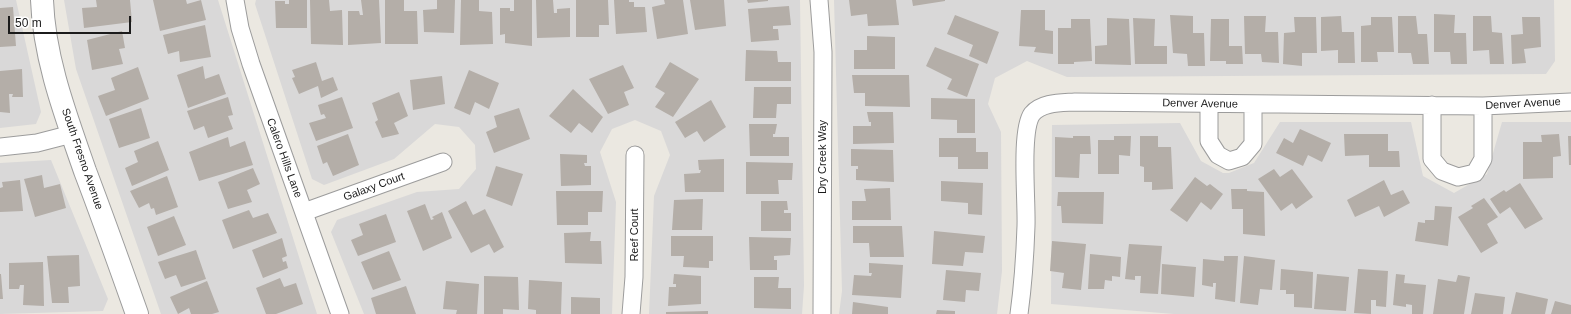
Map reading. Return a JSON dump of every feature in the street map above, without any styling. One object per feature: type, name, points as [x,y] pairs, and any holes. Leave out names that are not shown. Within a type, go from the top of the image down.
[{"type":"street","name":"South Fresno Avenue","points":[[42,0],[47,42],[54,77],[72,133],[137,314]]},
{"type":"street","name":"Calero Hills Lane","points":[[235,0],[240,28],[251,64],[340,314]]},
{"type":"street","name":"Dry Creek Way","points":[[819,0],[823,52],[822,314]]},
{"type":"street","name":"Denver Avenue","points":[[1018,314],[1024,274],[1026,225],[1025,139],[1031,116],[1041,107],[1075,102],[1253,105],[1484,106],[1571,102]]},
{"type":"street","points":[[1209,104],[1209,141],[1218,155],[1229,161],[1242,157],[1253,144],[1253,105]]},
{"type":"street","points":[[1432,106],[1432,158],[1442,171],[1458,177],[1475,173],[1483,159],[1484,106]]},
{"type":"street","points":[[0,147],[37,143],[72,133]]},
{"type":"street","name":"Reef Court","points":[[632,314],[634,278],[635,155]]},
{"type":"street","name":"Galaxy Court","points":[[304,212],[443,162]]},
{"type":"shaded area","points":[[0,0],[16,0],[41,112],[36,124],[0,128]]},
{"type":"shaded area","points":[[64,0],[218,0],[317,314],[161,314],[76,69]]},
{"type":"shaded area","points":[[256,0],[800,0],[804,286],[802,314],[649,314],[654,196],[670,155],[661,131],[635,120],[612,129],[600,152],[616,202],[612,314],[364,314],[331,232],[337,220],[417,192],[459,189],[476,169],[475,145],[459,127],[435,124],[394,159],[324,185],[312,179],[255,4]]},
{"type":"shaded area","points":[[834,0],[1554,0],[1555,61],[1546,74],[1067,77],[1027,61],[995,78],[988,104],[1001,132],[1002,271],[997,314],[839,314],[842,291]]},
{"type":"shaded area","points":[[1280,122],[1411,122],[1423,176],[1454,193],[1487,174],[1502,122],[1571,122],[1571,314],[1174,314],[1051,304],[1052,125],[1180,123],[1201,161],[1223,173],[1229,173],[1254,163]]},
{"type":"shaded area","points":[[51,160],[108,299],[103,311],[0,314],[0,163]]},
{"type":"building","points":[[96,0],[130,0],[132,22],[84,28],[82,8],[97,7]]},
{"type":"building","points":[[153,0],[186,0],[187,4],[201,0],[206,20],[160,31]]},
{"type":"building","points":[[289,0],[307,0],[307,28],[276,28],[275,1],[285,1],[285,4],[289,4]]},
{"type":"building","points":[[310,0],[329,0],[330,11],[342,10],[343,45],[311,44]]},
{"type":"building","points":[[361,0],[379,0],[381,43],[348,45],[348,11],[359,11],[360,15],[363,15]]},
{"type":"building","points":[[385,0],[404,0],[404,11],[417,11],[418,44],[385,44]]},
{"type":"building","points":[[437,0],[455,0],[454,33],[424,32],[423,10],[437,9]]},
{"type":"building","points":[[461,0],[479,0],[479,11],[492,12],[493,44],[460,45]]},
{"type":"building","points":[[514,0],[532,0],[532,46],[505,43],[505,34],[500,35],[500,8],[510,8],[510,11],[514,11]]},
{"type":"building","points":[[536,0],[553,0],[554,13],[557,13],[557,9],[570,8],[570,37],[537,38]]},
{"type":"building","points":[[576,0],[608,0],[609,25],[599,25],[599,37],[576,37]]},
{"type":"building","points":[[614,0],[629,0],[629,2],[634,2],[634,7],[645,7],[647,32],[616,34]]},
{"type":"building","points":[[664,0],[683,0],[688,34],[657,39],[652,7],[665,4]]},
{"type":"building","points":[[690,0],[724,0],[726,26],[695,30]]},
{"type":"building","points":[[747,0],[768,0],[768,1],[748,3]]},
{"type":"building","points":[[849,0],[896,0],[899,25],[868,26],[867,14],[851,16]]},
{"type":"building","points":[[912,0],[945,0],[945,1],[913,6]]},
{"type":"building","points":[[789,6],[791,25],[773,26],[773,29],[778,29],[779,40],[751,42],[748,9]]},
{"type":"building","points":[[13,7],[16,46],[0,47],[0,8]]},
{"type":"building","points":[[1021,10],[1045,10],[1045,30],[1053,31],[1053,54],[1034,52],[1036,47],[1019,46]]},
{"type":"building","points":[[1434,14],[1455,15],[1454,33],[1466,33],[1467,64],[1451,64],[1450,52],[1434,52]]},
{"type":"building","points":[[955,15],[999,32],[987,64],[969,56],[973,45],[947,34]]},
{"type":"building","points":[[1170,15],[1193,16],[1193,33],[1204,33],[1205,66],[1188,66],[1187,54],[1173,53]]},
{"type":"building","points":[[1244,16],[1266,16],[1265,32],[1278,32],[1279,63],[1262,62],[1261,54],[1245,54]]},
{"type":"building","points":[[1341,16],[1342,32],[1354,32],[1355,63],[1338,63],[1338,50],[1321,51],[1321,17]]},
{"type":"building","points":[[1398,16],[1416,16],[1418,34],[1427,34],[1429,64],[1413,64],[1411,53],[1398,53]]},
{"type":"building","points":[[1473,16],[1491,16],[1492,32],[1502,33],[1504,64],[1490,64],[1489,50],[1473,51]]},
{"type":"building","points":[[1294,17],[1316,17],[1317,53],[1302,53],[1302,66],[1283,64],[1284,33],[1295,32]]},
{"type":"building","points":[[1371,17],[1392,17],[1394,52],[1377,52],[1378,62],[1361,62],[1361,26],[1371,25]]},
{"type":"building","points":[[1522,17],[1540,17],[1541,47],[1524,49],[1526,63],[1512,64],[1511,35],[1523,34]]},
{"type":"building","points":[[1107,18],[1129,19],[1131,65],[1095,64],[1095,46],[1107,45]]},
{"type":"building","points":[[1133,18],[1155,19],[1154,46],[1167,46],[1167,64],[1135,64]]},
{"type":"building","points":[[1071,19],[1090,19],[1092,61],[1074,62],[1074,64],[1058,64],[1058,28],[1071,28]]},
{"type":"building","points":[[1211,19],[1229,19],[1229,46],[1242,46],[1243,64],[1226,64],[1226,61],[1210,61]]},
{"type":"building","points":[[205,25],[211,57],[180,62],[179,51],[168,54],[163,35]]},
{"type":"building","points":[[122,31],[125,48],[119,49],[123,64],[92,70],[87,40]]},
{"type":"building","points":[[867,36],[895,37],[895,69],[854,69],[854,50],[867,50]]},
{"type":"building","points":[[935,47],[979,64],[967,97],[947,89],[952,79],[926,66]]},
{"type":"building","points":[[746,50],[777,51],[778,62],[791,62],[791,81],[745,81]]},
{"type":"building","points":[[316,62],[322,81],[333,77],[338,90],[321,98],[318,86],[299,94],[292,78],[295,77],[292,70]]},
{"type":"building","points":[[670,62],[699,79],[673,117],[655,107],[665,93],[655,87]]},
{"type":"building","points":[[623,65],[634,88],[624,92],[629,105],[608,114],[589,79]]},
{"type":"building","points":[[203,66],[205,79],[219,74],[226,94],[188,108],[177,75]]},
{"type":"building","points":[[138,67],[149,99],[106,116],[98,96],[115,90],[111,78]]},
{"type":"building","points":[[22,69],[23,97],[12,97],[13,94],[9,94],[10,113],[0,112],[0,71]]},
{"type":"building","points":[[469,70],[499,83],[489,109],[475,102],[470,115],[454,108]]},
{"type":"building","points":[[852,75],[909,75],[910,107],[865,106],[865,93],[854,93]]},
{"type":"building","points":[[442,76],[445,104],[413,110],[410,80]]},
{"type":"building","points":[[754,87],[791,87],[791,104],[777,104],[776,118],[753,118]]},
{"type":"building","points":[[573,89],[603,117],[592,133],[579,123],[571,133],[549,116]]},
{"type":"building","points":[[399,92],[408,116],[394,123],[399,134],[382,138],[375,122],[378,120],[372,103]]},
{"type":"building","points":[[228,97],[233,115],[228,116],[233,129],[208,138],[204,126],[194,130],[187,111]]},
{"type":"building","points":[[342,97],[353,128],[316,141],[309,123],[326,118],[324,114],[321,115],[318,105]]},
{"type":"building","points":[[931,98],[975,99],[975,133],[957,133],[957,120],[931,119]]},
{"type":"building","points":[[711,100],[726,127],[704,142],[697,131],[685,138],[675,122]]},
{"type":"building","points":[[141,108],[150,138],[119,148],[109,119]]},
{"type":"building","points":[[519,108],[530,139],[494,153],[486,132],[497,127],[494,116]]},
{"type":"building","points":[[867,112],[893,112],[894,143],[853,144],[853,126],[871,126]]},
{"type":"building","points":[[749,124],[777,124],[773,137],[789,137],[789,156],[750,156]]},
{"type":"building","points":[[1300,129],[1331,143],[1322,162],[1308,155],[1303,166],[1276,153],[1284,138],[1293,143]]},
{"type":"building","points":[[348,134],[359,165],[333,176],[327,162],[323,164],[317,146]]},
{"type":"building","points":[[1344,134],[1388,134],[1388,151],[1399,151],[1400,167],[1369,167],[1369,155],[1345,156]]},
{"type":"building","points":[[1559,134],[1561,156],[1553,157],[1553,178],[1523,179],[1523,142],[1542,142],[1541,135]]},
{"type":"building","points":[[1073,136],[1090,136],[1091,154],[1080,154],[1079,178],[1055,177],[1055,137],[1073,138]]},
{"type":"building","points":[[1114,136],[1131,136],[1130,156],[1119,155],[1119,174],[1098,174],[1098,140],[1114,140]]},
{"type":"building","points":[[1140,136],[1158,136],[1158,147],[1171,147],[1173,189],[1152,190],[1152,182],[1144,182],[1144,167],[1140,166]]},
{"type":"building","points":[[1568,136],[1571,136],[1571,165],[1569,165]]},
{"type":"building","points":[[228,137],[230,147],[245,141],[253,165],[199,181],[189,152]]},
{"type":"building","points":[[939,138],[976,138],[976,152],[988,152],[988,169],[958,169],[958,157],[939,157]]},
{"type":"building","points":[[158,141],[169,170],[132,186],[125,168],[138,162],[134,151]]},
{"type":"building","points":[[851,149],[893,150],[894,182],[856,180],[856,169],[858,169],[858,166],[851,166]]},
{"type":"building","points":[[560,154],[587,155],[587,163],[584,163],[585,166],[591,166],[591,185],[561,186]]},
{"type":"building","points":[[724,159],[724,192],[685,192],[684,174],[700,173],[701,170],[699,170],[698,160]]},
{"type":"building","points":[[746,162],[793,163],[792,180],[778,180],[779,194],[746,194]]},
{"type":"building","points":[[496,166],[523,174],[512,206],[486,196]]},
{"type":"building","points":[[253,168],[260,184],[247,190],[252,202],[228,209],[218,182]]},
{"type":"building","points":[[1274,169],[1280,177],[1292,169],[1313,197],[1296,209],[1292,203],[1281,211],[1258,179]]},
{"type":"building","points":[[42,175],[44,188],[60,184],[66,208],[35,217],[24,179]]},
{"type":"building","points":[[167,176],[178,207],[156,215],[154,208],[151,209],[149,203],[139,208],[130,191]]},
{"type":"building","points":[[1195,177],[1207,186],[1210,184],[1223,194],[1211,210],[1201,202],[1187,222],[1170,210]]},
{"type":"building","points":[[20,180],[23,211],[0,212],[0,188],[3,187],[2,182]]},
{"type":"building","points":[[1384,180],[1391,195],[1403,190],[1410,203],[1384,217],[1379,206],[1355,217],[1347,200]]},
{"type":"building","points":[[941,181],[983,183],[982,215],[968,214],[968,203],[941,201]]},
{"type":"building","points":[[1520,183],[1543,219],[1525,229],[1510,207],[1500,214],[1490,199],[1504,190],[1506,192]]},
{"type":"building","points":[[890,188],[891,220],[852,220],[852,201],[866,201],[864,189]]},
{"type":"building","points":[[1231,189],[1247,189],[1247,191],[1264,192],[1265,236],[1243,234],[1243,209],[1232,209]]},
{"type":"building","points":[[556,191],[603,191],[602,212],[588,212],[588,225],[557,225]]},
{"type":"building","points":[[1058,192],[1104,192],[1103,224],[1062,223],[1061,206],[1057,206]]},
{"type":"building","points":[[1484,198],[1498,217],[1487,224],[1498,243],[1481,253],[1458,217],[1473,208],[1471,206]]},
{"type":"building","points":[[703,199],[702,230],[672,230],[674,200]]},
{"type":"building","points":[[466,201],[473,215],[485,209],[504,247],[494,253],[489,244],[471,253],[448,211]]},
{"type":"building","points":[[761,201],[787,201],[788,210],[784,210],[784,213],[791,213],[791,231],[761,231]]},
{"type":"building","points":[[425,204],[431,220],[434,219],[432,217],[442,212],[452,238],[423,251],[407,211]]},
{"type":"building","points":[[1435,206],[1452,207],[1448,246],[1415,241],[1418,222],[1425,223],[1425,220],[1434,220]]},
{"type":"building","points":[[249,210],[253,218],[268,213],[277,233],[233,249],[222,220]]},
{"type":"building","points":[[386,214],[396,242],[358,256],[351,240],[363,235],[359,224]]},
{"type":"building","points":[[174,216],[186,245],[158,256],[147,227]]},
{"type":"building","points":[[853,226],[902,226],[904,257],[870,257],[869,243],[853,243]]},
{"type":"building","points":[[934,231],[985,236],[983,253],[965,252],[963,266],[932,264]]},
{"type":"building","points":[[591,232],[590,241],[601,241],[602,264],[565,263],[564,233]]},
{"type":"building","points":[[671,236],[713,236],[713,261],[709,261],[709,268],[683,267],[684,256],[671,256]]},
{"type":"building","points":[[749,237],[791,238],[790,255],[774,256],[774,260],[777,260],[777,270],[750,270]]},
{"type":"building","points":[[282,238],[287,256],[282,258],[283,262],[286,261],[288,268],[263,278],[252,250]]},
{"type":"building","points":[[1052,241],[1086,244],[1081,290],[1062,288],[1064,273],[1050,271]]},
{"type":"building","points":[[1129,244],[1162,246],[1158,294],[1140,293],[1141,276],[1135,276],[1135,280],[1125,279]]},
{"type":"building","points":[[196,250],[206,279],[181,287],[176,275],[165,279],[158,262]]},
{"type":"building","points":[[389,251],[401,280],[373,290],[361,262]]},
{"type":"building","points":[[1090,254],[1121,257],[1120,277],[1112,276],[1112,281],[1105,280],[1104,289],[1088,289]]},
{"type":"building","points":[[79,255],[80,286],[68,287],[69,303],[52,303],[47,256]]},
{"type":"building","points":[[1224,256],[1238,256],[1235,302],[1215,299],[1216,283],[1213,283],[1213,287],[1202,285],[1203,259],[1224,261]]},
{"type":"building","points":[[1244,256],[1275,260],[1272,290],[1260,289],[1258,305],[1240,303]]},
{"type":"building","points":[[43,262],[44,306],[23,305],[24,285],[20,285],[19,289],[9,289],[9,263]]},
{"type":"building","points":[[869,263],[903,265],[901,298],[852,295],[854,275],[871,276],[872,273],[869,273]]},
{"type":"building","points":[[1162,264],[1196,267],[1194,297],[1161,294]]},
{"type":"building","points":[[1281,269],[1313,272],[1312,308],[1294,307],[1294,294],[1286,294],[1286,290],[1280,290]]},
{"type":"building","points":[[1358,269],[1388,271],[1386,307],[1376,306],[1376,300],[1371,300],[1371,314],[1354,313]]},
{"type":"building","points":[[946,270],[981,273],[979,291],[966,290],[965,302],[943,300]]},
{"type":"building","points":[[1,274],[3,299],[0,299]]},
{"type":"building","points":[[674,274],[701,276],[701,304],[668,306],[669,287],[676,287],[676,284],[673,284]]},
{"type":"building","points":[[1317,274],[1349,277],[1346,311],[1314,309]]},
{"type":"building","points":[[1396,274],[1405,275],[1404,283],[1426,285],[1423,314],[1412,314],[1412,305],[1406,304],[1406,307],[1393,305]]},
{"type":"building","points":[[1458,275],[1470,277],[1464,314],[1433,314],[1438,279],[1456,282]]},
{"type":"building","points":[[484,276],[518,277],[519,310],[503,309],[503,314],[484,314]]},
{"type":"building","points":[[754,277],[779,277],[778,288],[791,288],[791,309],[754,308]]},
{"type":"building","points":[[280,278],[284,287],[296,283],[303,304],[276,314],[266,314],[256,288]]},
{"type":"building","points":[[529,280],[562,282],[561,314],[536,314],[536,310],[528,309]]},
{"type":"building","points":[[207,281],[219,312],[212,314],[191,314],[189,308],[178,314],[170,297]]},
{"type":"building","points":[[446,281],[479,284],[477,314],[456,314],[457,310],[443,309]]},
{"type":"building","points":[[406,286],[416,314],[376,314],[371,298]]},
{"type":"building","points":[[1516,292],[1548,299],[1545,314],[1511,314]]},
{"type":"building","points":[[1475,293],[1505,297],[1503,314],[1471,314]]},
{"type":"building","points":[[571,297],[600,298],[600,314],[571,314]]},
{"type":"building","points":[[1555,301],[1571,305],[1571,314],[1551,314]]},
{"type":"building","points":[[853,302],[888,307],[888,314],[852,314]]},
{"type":"building","points":[[937,310],[955,311],[955,314],[936,314]]},
{"type":"building","points":[[708,311],[708,314],[666,314],[666,312]]}]
